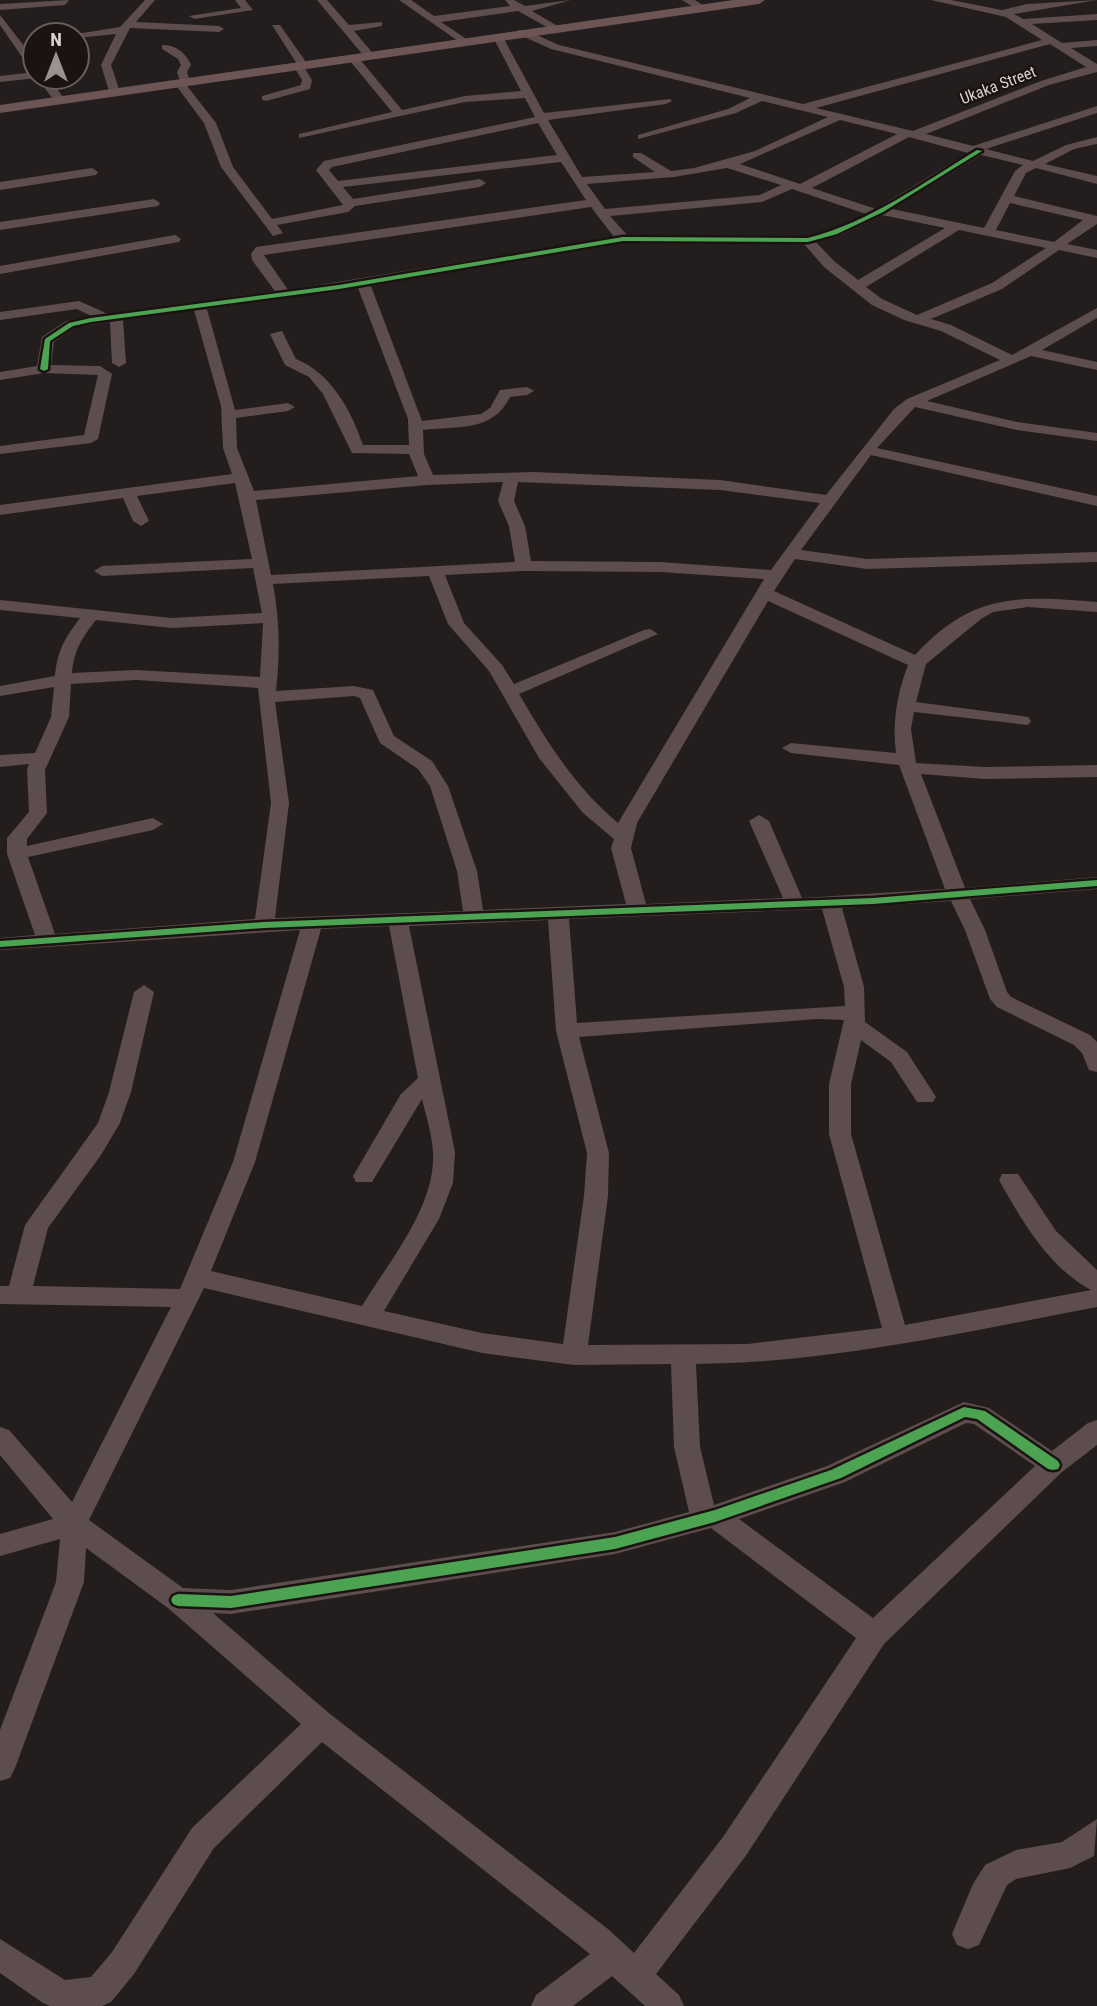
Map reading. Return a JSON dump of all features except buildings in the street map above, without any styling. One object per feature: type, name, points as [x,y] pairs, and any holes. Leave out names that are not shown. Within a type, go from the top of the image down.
[{"type":"main road","points":[[0,107],[461,40],[525,34],[693,3],[737,0]]},
{"type":"main road","points":[[360,56],[499,39],[759,0]]},
{"type":"main road","points":[[58,99],[182,81]]},
{"type":"street","points":[[113,89],[106,65],[125,27],[150,0]]},
{"type":"street","points":[[181,15],[248,10],[240,0]]},
{"type":"street","points":[[322,0],[346,29],[360,56],[399,113]]},
{"type":"street","points":[[404,0],[461,40]]},
{"type":"street","points":[[507,0],[552,27]]},
{"type":"street","points":[[431,20],[566,0]]},
{"type":"street","points":[[936,0],[1004,13],[1058,43],[1096,69]]},
{"type":"street","points":[[1004,13],[1026,4],[1093,0]]},
{"type":"street","points":[[0,7],[65,2]]},
{"type":"street","points":[[1023,22],[1097,17]]},
{"type":"street","points":[[0,18],[21,49]]},
{"type":"street","points":[[346,29],[378,24]]},
{"type":"street","points":[[91,32],[125,27],[219,29]]},
{"type":"street","points":[[266,98],[306,87],[307,80],[276,27]]},
{"type":"street","points":[[525,34],[555,47],[1097,180]]},
{"type":"street","points":[[0,39],[21,41]]},
{"type":"street","points":[[499,39],[577,181],[595,208],[623,239]]},
{"type":"street","points":[[804,107],[1058,43],[1097,43]]},
{"type":"street","points":[[166,47],[184,57],[186,65],[182,72],[182,81],[210,122],[227,167],[286,247]]},
{"type":"street","name":"Ukaka Street","points":[[285,295],[257,254],[261,250],[595,208],[762,198],[797,187],[911,134],[1045,83],[1096,69]]},
{"type":"street","points":[[0,79],[21,77]]},
{"type":"street","points":[[52,91],[58,99]]},
{"type":"street","points":[[303,136],[479,97],[528,94]]},
{"type":"street","points":[[642,138],[732,111],[762,97]]},
{"type":"street","points":[[350,203],[323,170],[328,164],[542,118],[666,102]]},
{"type":"street","points":[[44,369],[47,340],[57,331],[71,324],[111,317],[285,295],[623,239],[808,240],[835,233],[878,212],[975,150],[1097,109]]},
{"type":"street","points":[[577,181],[668,174],[728,164],[764,152],[840,116]]},
{"type":"street","points":[[988,233],[1017,176],[1031,164],[1097,140]]},
{"type":"street","points":[[637,155],[668,174]]},
{"type":"street","points":[[333,185],[563,158]]},
{"type":"street","points":[[728,164],[878,212],[1059,244],[1097,254]]},
{"type":"street","points":[[0,186],[92,172]]},
{"type":"street","points":[[269,223],[341,210],[350,203],[480,183]]},
{"type":"street","points":[[1005,198],[1095,219]]},
{"type":"street","points":[[0,226],[154,203]]},
{"type":"street","points":[[917,320],[997,286],[1028,268],[1095,219]]},
{"type":"street","points":[[856,287],[955,227]]},
{"type":"street","points":[[0,270],[175,239]]},
{"type":"street","points":[[808,240],[856,287],[877,302],[917,320],[946,328],[1012,360]]},
{"type":"street","points":[[363,283],[417,426],[417,449],[427,480]]},
{"type":"street","points":[[0,316],[79,305],[111,317]]},
{"type":"street","points":[[200,306],[229,415],[230,448],[248,496],[260,571],[271,618],[272,652],[266,690],[280,803],[264,925]]},
{"type":"street","points":[[637,909],[621,848],[622,836],[775,575],[867,450],[912,402],[1030,352],[1097,312]]},
{"type":"street","points":[[111,317],[119,363]]},
{"type":"street","points":[[277,334],[290,362],[307,369],[352,429],[357,450],[417,449]]},
{"type":"street","points":[[1030,352],[1097,366]]},
{"type":"street","points":[[0,376],[44,369],[104,371],[92,437],[86,440],[0,450]]},
{"type":"street","points":[[417,426],[485,418],[496,411],[505,393],[527,391]]},
{"type":"street","points":[[912,402],[1017,426],[1097,437]]},
{"type":"street","points":[[229,415],[288,407]]},
{"type":"street","points":[[867,450],[1097,501]]},
{"type":"street","points":[[248,496],[427,480],[512,477],[720,485],[831,500]]},
{"type":"street","points":[[512,477],[506,501],[517,526],[524,566]]},
{"type":"street","points":[[0,510],[127,491],[243,478]]},
{"type":"street","points":[[127,491],[141,521]]},
{"type":"street","points":[[792,554],[867,564],[1097,557]]},
{"type":"street","points":[[102,571],[435,571],[524,566],[660,567],[775,575]]},
{"type":"street","points":[[435,571],[456,624],[496,669],[545,754],[590,809],[622,836]]},
{"type":"street","points":[[766,594],[918,663]]},
{"type":"street","points":[[1097,607],[1028,602],[989,608],[975,615],[918,663],[910,682],[902,729],[908,764],[958,896],[975,930],[997,994],[1004,1002],[1082,1040],[1092,1050],[1097,1065]]},
{"type":"street","points":[[0,605],[183,623],[271,618]]},
{"type":"street","points":[[47,940],[17,854],[17,838],[38,813],[36,770],[39,758],[60,717],[65,655],[71,641],[93,613]]},
{"type":"street","points":[[510,692],[650,634]]},
{"type":"street","points":[[0,691],[64,680],[136,675],[266,690],[354,691],[367,694],[386,739],[425,765],[439,786],[467,871],[474,917]]},
{"type":"street","points":[[906,706],[1022,721]]},
{"type":"street","points":[[791,748],[985,773],[1097,771]]},
{"type":"street","points":[[0,761],[39,758]]},
{"type":"street","points":[[759,821],[795,904]]},
{"type":"street","points":[[17,854],[153,824]]},
{"type":"street","points":[[0,944],[264,925],[958,896],[1097,883]]},
{"type":"street","points":[[830,903],[854,987],[855,1019],[840,1084],[840,1134],[896,1336]]},
{"type":"street","points":[[558,913],[567,1031],[598,1153],[596,1196],[573,1355]]},
{"type":"street","points":[[367,1318],[427,1219],[442,1183],[444,1152],[398,921]]},
{"type":"street","points":[[0,1768],[70,1582],[74,1524],[192,1288],[244,1162],[312,924]]},
{"type":"street","points":[[144,992],[112,1115],[101,1136],[37,1225],[9,1294],[192,1288],[367,1318],[482,1343],[573,1355],[748,1354],[896,1336],[1097,1298]]},
{"type":"street","points":[[567,1031],[818,1012],[855,1019],[899,1057],[925,1097]]},
{"type":"street","points":[[364,1176],[408,1099],[430,1079]]},
{"type":"street","points":[[1010,1180],[1050,1243],[1074,1267],[1097,1283]]},
{"type":"street","points":[[683,1355],[687,1447],[709,1518],[874,1635]]},
{"type":"street","points":[[178,1600],[232,1601],[615,1543],[709,1518],[836,1474],[964,1412],[980,1415],[1053,1465]]},
{"type":"street","points":[[547,2006],[625,1965],[734,1847],[874,1635],[1053,1465],[1097,1430]]},
{"type":"street","points":[[0,1437],[74,1524],[178,1600],[320,1723],[625,1965],[668,2006]]},
{"type":"street","points":[[0,1545],[74,1524]]},
{"type":"street","points":[[214,1631],[232,1601]]},
{"type":"street","points":[[0,1954],[54,1992],[69,1998],[100,1991],[123,1963],[203,1838],[298,1750],[320,1723]]},
{"type":"street","points":[[968,1934],[995,1876],[1008,1867],[1058,1860],[1084,1849],[1097,1833]]},
{"type":"cycle path","points":[[44,369],[47,340],[71,324],[91,320],[339,287],[623,239],[808,240],[835,233],[881,211],[979,151]]},
{"type":"cycle path","points":[[0,944],[264,925],[873,901],[1097,883]]},
{"type":"cycle path","points":[[178,1600],[231,1602],[615,1543],[715,1516],[836,1474],[964,1412],[980,1415],[1053,1465]]}]
